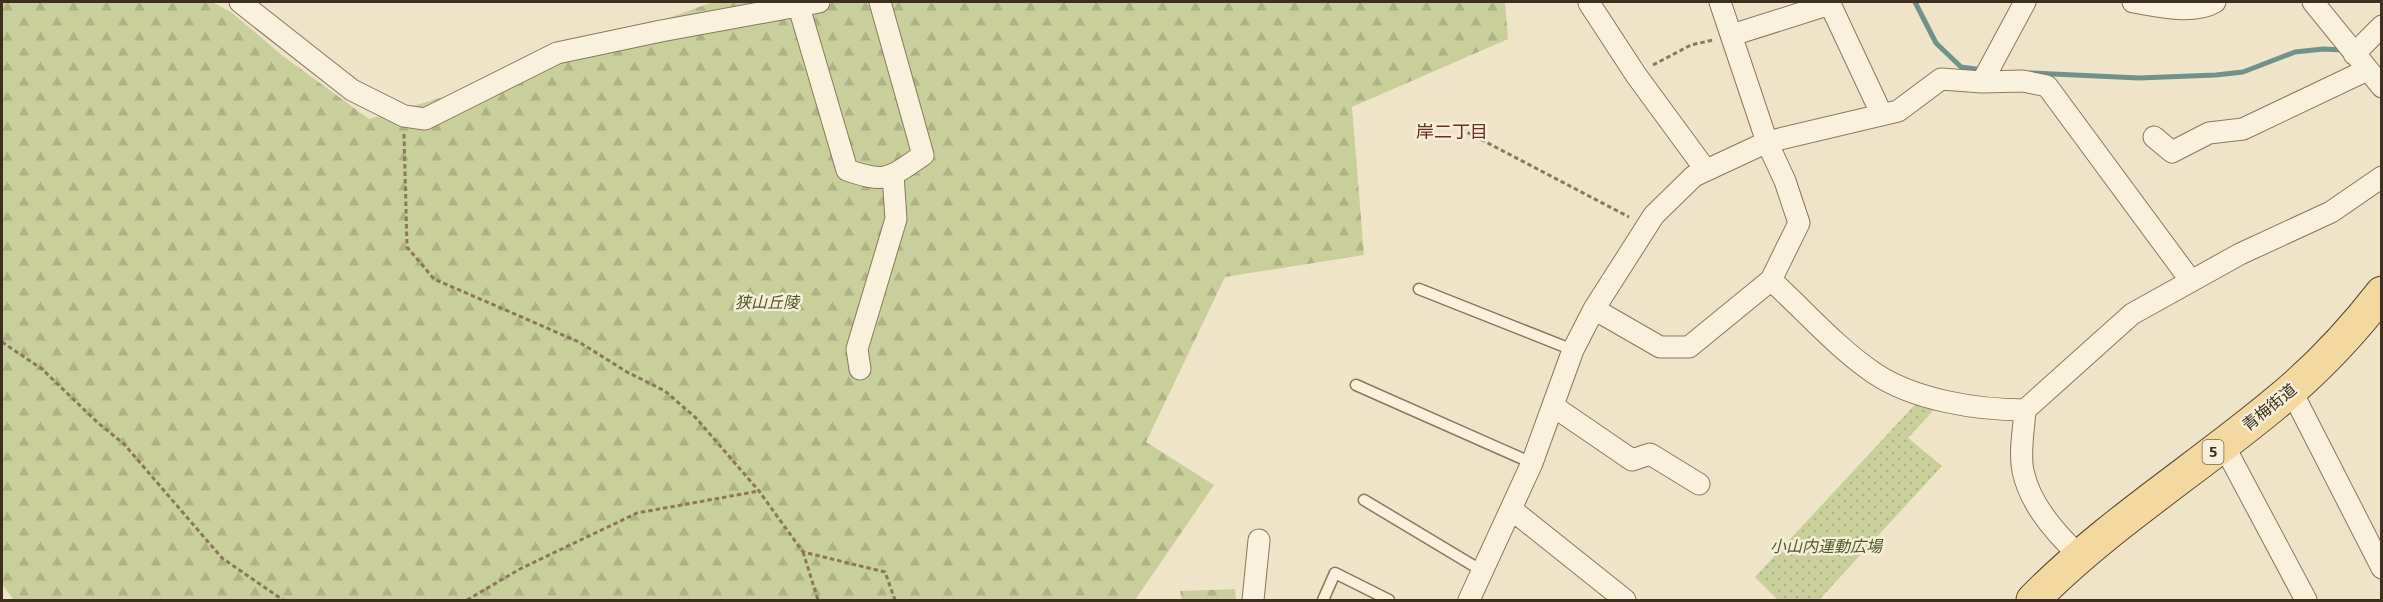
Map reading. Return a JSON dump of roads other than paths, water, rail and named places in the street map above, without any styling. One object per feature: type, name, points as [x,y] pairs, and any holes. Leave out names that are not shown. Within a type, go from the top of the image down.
[{"type":"main road","name":"青梅街道","points":[[2033,600],[2080,556],[2291,390],[2378,303]]},
{"type":"street","points":[[240,2],[352,90],[404,116],[425,119],[557,53],[661,31],[752,8],[809,4],[847,170],[872,179],[893,175],[923,154],[880,2]]},
{"type":"street","points":[[1594,309],[1660,347],[1689,347],[1771,280],[1799,223],[1785,181],[1767,142],[1720,2]]},
{"type":"street","points":[[1986,74],[2025,2]]},
{"type":"street","points":[[2133,2],[2181,8],[2215,2]]},
{"type":"street","points":[[2313,2],[2382,87]]},
{"type":"street","points":[[1589,3],[1636,75],[1705,169]]},
{"type":"street","points":[[1732,35],[1830,4],[1882,115]]},
{"type":"street","points":[[2354,54],[2382,26]]},
{"type":"street","points":[[2154,137],[2172,152],[2209,133],[2242,129],[2367,70]]},
{"type":"street","points":[[1469,600],[1484,572],[1532,463],[1573,350],[1594,309],[1654,215],[1694,176],[1705,169],[1767,142],[1898,111],[1941,79],[1986,74],[2048,86],[2191,281]]},
{"type":"street","points":[[860,369],[857,349],[896,219],[893,175]]},
{"type":"street","points":[[1771,280],[1799,305],[1814,324],[1875,374],[1915,392],[1948,402],[1991,410],[2025,410],[2132,314],[2191,281],[2331,212],[2382,177]]},
{"type":"street","points":[[2291,390],[2382,568]]},
{"type":"street","points":[[1553,406],[1632,460],[1650,454],[1699,484]]},
{"type":"street","points":[[2025,410],[2023,471],[2031,494],[2041,512],[2065,542],[2080,556]]},
{"type":"street","points":[[2223,444],[2306,600]]},
{"type":"street","points":[[1511,509],[1625,600]]},
{"type":"street","points":[[1252,600],[1259,540]]},
{"type":"lane","points":[[1419,289],[1573,350]]},
{"type":"lane","points":[[1356,385],[1532,463]]},
{"type":"lane","points":[[1364,501],[1484,572]]},
{"type":"lane","points":[[1323,600],[1335,573],[1389,600]]},
{"type":"waterway","points":[[1915,2],[1936,43],[1961,67],[1983,70]]},
{"type":"waterway","points":[[2031,73],[2139,78],[2216,75],[2243,72],[2295,52],[2323,49],[2342,50]]},
{"type":"district","name":"岸二丁目","points":[[1452,132]]},
{"type":"park label","name":"狭山丘陵","points":[[767,302]]},
{"type":"park label","name":"小山内運動広場","points":[[1826,546]]}]
